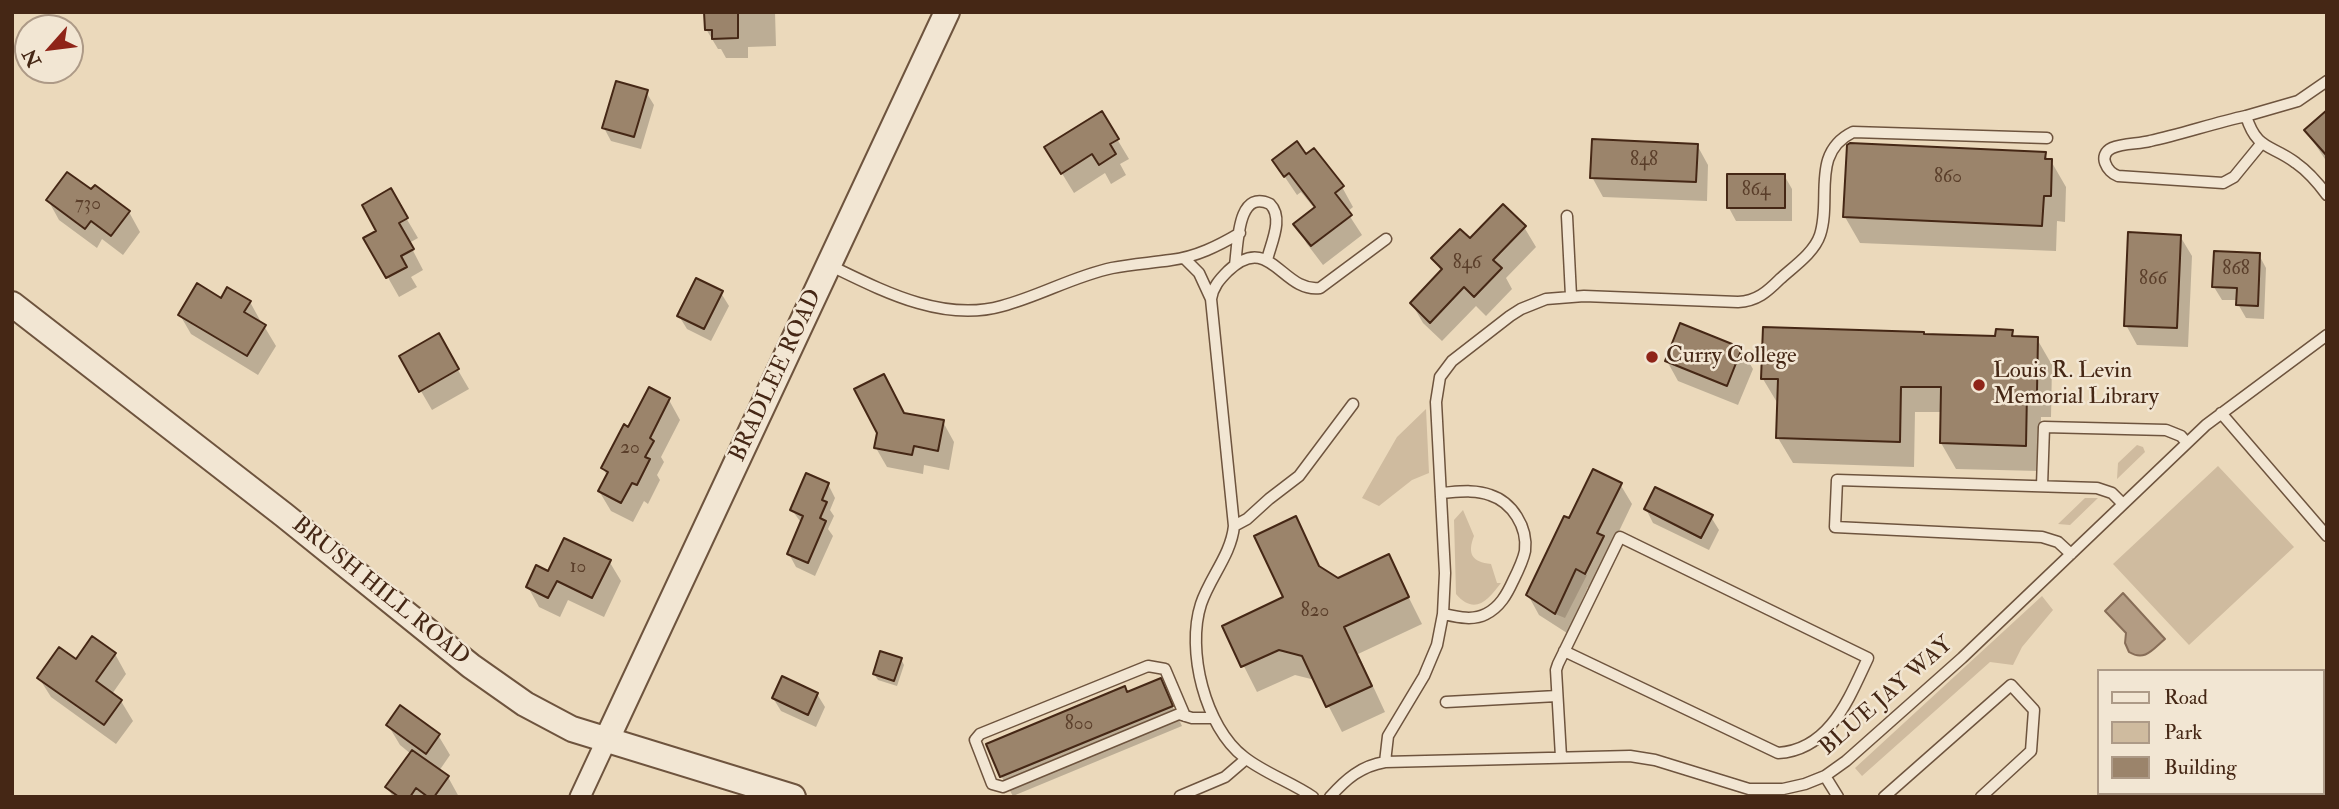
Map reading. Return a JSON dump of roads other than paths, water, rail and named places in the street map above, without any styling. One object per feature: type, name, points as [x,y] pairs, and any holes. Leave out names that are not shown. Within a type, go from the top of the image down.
[{"type":"street","name":"BRADLEE ROAD","points":[[607,740],[947,12]]},
{"type":"street","name":"BRUSH HILL ROAD","points":[[12,304],[284,515],[489,680],[572,729],[793,797]]},
{"type":"street","points":[[580,797],[607,740]]},
{"type":"lane","points":[[2261,144],[2234,177],[2222,183],[2118,176],[2107,170],[2105,164],[2108,150],[2114,147],[2152,141],[2298,101],[2327,81]]},
{"type":"lane","points":[[2246,116],[2250,128],[2261,144],[2300,166],[2327,195]]},
{"type":"lane","points":[[1385,762],[1388,736],[1424,676],[1437,645],[1443,614],[1445,573],[1436,402],[1440,377],[1482,335],[1521,309],[1546,299],[1571,296],[1738,302],[1755,299],[1771,288],[1817,243],[1822,224],[1826,163],[1839,141],[1853,132],[2047,138]]},
{"type":"lane","points":[[1235,265],[1244,211],[1252,202],[1264,201],[1274,208],[1277,219],[1267,260]]},
{"type":"lane","points":[[1567,216],[1571,296]]},
{"type":"lane","points":[[828,265],[890,294],[949,309],[974,310],[999,307],[1094,272],[1184,258],[1213,248],[1240,233]]},
{"type":"lane","points":[[1211,299],[1216,285],[1241,260],[1255,257],[1267,260],[1302,286],[1320,288],[1386,239]]},
{"type":"lane","points":[[1184,258],[1199,273],[1211,299],[1234,526],[1229,548],[1200,605],[1195,634],[1198,669],[1214,718],[1229,744],[1246,759],[1313,797]]},
{"type":"lane","name":"BLUE JAY WAY","points":[[1330,797],[1355,773],[1365,767],[1385,762],[1616,756],[1643,758],[1724,783],[1762,790],[1793,788],[1825,776],[1846,761],[1962,658],[2221,412],[2327,335]]},
{"type":"lane","points":[[1234,526],[1247,519],[1299,476],[1353,404]]},
{"type":"lane","points":[[2221,412],[2327,536]]},
{"type":"lane","points":[[2042,486],[2044,427],[2166,430],[2181,436],[2187,443]]},
{"type":"lane","points":[[2071,554],[2057,542],[2042,537],[1835,527],[1837,481],[2104,490],[2123,503]]},
{"type":"lane","points":[[1441,493],[1480,493],[1500,500],[1520,523],[1525,543],[1516,575],[1494,609],[1473,618],[1443,614]]},
{"type":"lane","points":[[1561,757],[1556,670],[1564,651],[1620,537],[1868,659],[1841,714],[1827,730],[1809,744],[1779,753],[1564,651]]},
{"type":"lane","points":[[1185,716],[1164,669],[1148,666],[980,734],[975,740],[992,784],[1003,787],[1179,714],[1185,716],[1192,718],[1214,718]]},
{"type":"lane","points":[[1884,797],[2011,685],[2034,710],[2031,751],[1981,797]]},
{"type":"lane","points":[[1446,702],[1556,696]]},
{"type":"lane","points":[[1180,796],[1225,777],[1246,759]]},
{"type":"lane","points":[[1825,776],[1838,797]]},
{"type":"place","name":"Curry College","points":[[1652,357]]},
{"type":"place","name":"Louis R. Levin Memorial Library","points":[[1979,385]]}]
